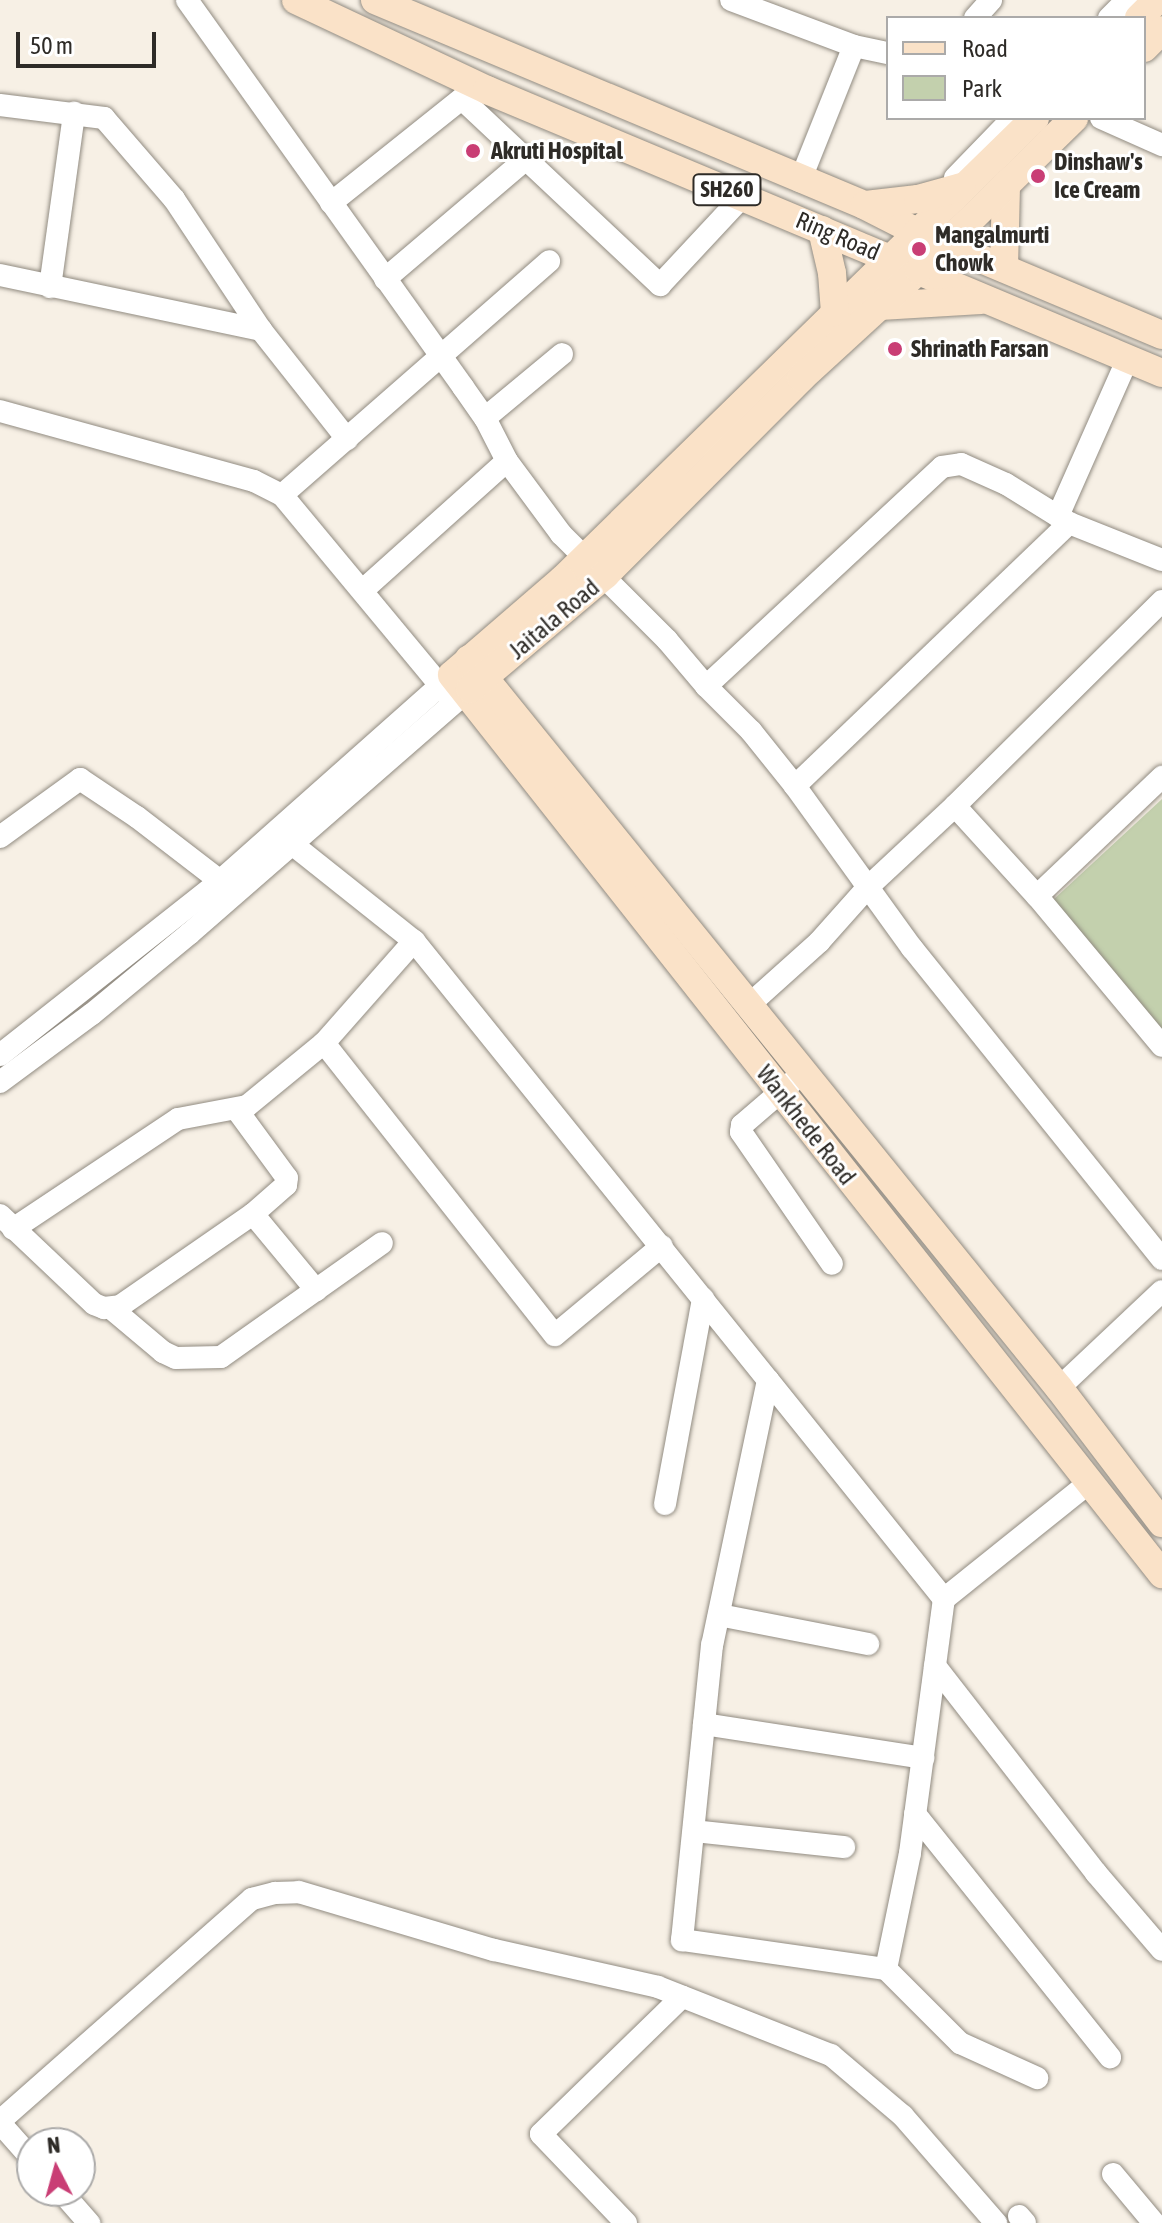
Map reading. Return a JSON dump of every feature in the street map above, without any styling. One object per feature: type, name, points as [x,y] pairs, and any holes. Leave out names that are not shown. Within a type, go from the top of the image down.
[{"type":"main road","name":"Ring Road","points":[[296,0],[470,92],[742,197],[1162,373]]},
{"type":"main road","name":"SH260","points":[[375,0],[800,181],[864,205],[917,232],[1162,335]]},
{"type":"main road","points":[[1141,16],[1157,0]]},
{"type":"main road","points":[[1146,46],[1162,30]]},
{"type":"main road","name":"Jaitala Road","points":[[595,566],[835,313],[917,232],[953,189],[1033,120]]},
{"type":"main road","name":"Jaitala Road","points":[[461,682],[595,566],[880,306],[1072,120]]},
{"type":"main road","points":[[1004,268],[1006,186]]},
{"type":"main road","points":[[864,205],[953,189]]},
{"type":"main road","points":[[822,230],[832,273],[835,313]]},
{"type":"main road","points":[[880,306],[990,300]]},
{"type":"main road","name":"Wankhede Road","points":[[461,682],[750,1004],[803,1074],[1059,1388],[1162,1523]]},
{"type":"main road","name":"Wankhede Road","points":[[461,682],[780,1092],[1162,1574]]},
{"type":"street","points":[[187,0],[485,418],[507,461],[561,534],[751,731],[983,1039],[1162,1259]]},
{"type":"street","points":[[731,0],[854,46],[886,53]]},
{"type":"street","points":[[977,16],[991,0]]},
{"type":"street","points":[[1111,16],[1127,0]]},
{"type":"street","points":[[800,181],[854,46]]},
{"type":"street","points":[[331,203],[470,92],[526,159],[660,285],[742,197]]},
{"type":"street","points":[[0,105],[104,118],[174,199],[261,330],[347,439]]},
{"type":"street","points":[[50,287],[74,113]]},
{"type":"street","points":[[953,189],[1011,120]]},
{"type":"street","points":[[1106,120],[1162,145]]},
{"type":"street","points":[[1139,134],[1162,133]]},
{"type":"street","points":[[385,279],[526,159]]},
{"type":"street","points":[[282,495],[549,261]]},
{"type":"street","points":[[0,275],[261,330]]},
{"type":"street","points":[[485,418],[562,354]]},
{"type":"street","points":[[795,786],[1063,520],[1128,358]]},
{"type":"street","points":[[0,411],[254,481],[282,495],[363,590],[461,682]]},
{"type":"street","points":[[363,590],[507,461]]},
{"type":"street","points":[[706,686],[942,467],[961,464],[1006,484],[1063,520],[1162,560]]},
{"type":"street","points":[[750,1004],[819,942],[868,887],[955,806],[1162,601]]},
{"type":"street","name":"Jaitala Road","points":[[0,1082],[92,1014],[461,682]]},
{"type":"street","points":[[1037,896],[1162,777]]},
{"type":"street","points":[[3,828],[80,779],[137,817],[220,881]]},
{"type":"street","points":[[955,806],[1037,896],[1162,1046]]},
{"type":"street","points":[[285,839],[414,941],[944,1599]]},
{"type":"street","name":"Jaitala Road","points":[[0,1055],[220,881],[285,839]]},
{"type":"street","points":[[382,1243],[221,1357],[189,1360],[163,1352],[112,1309],[94,1304],[6,1222],[178,1119],[247,1106],[324,1043],[414,941]]},
{"type":"street","points":[[324,1043],[555,1335],[662,1246]]},
{"type":"street","points":[[803,1074],[742,1125],[741,1132],[832,1264]]},
{"type":"street","points":[[112,1309],[253,1214],[286,1185],[287,1178],[237,1110]]},
{"type":"street","points":[[253,1214],[316,1290]]},
{"type":"street","points":[[1059,1388],[1162,1291]]},
{"type":"street","points":[[665,1504],[703,1298]]},
{"type":"street","points":[[768,1380],[719,1615],[704,1724],[682,1940],[886,1969],[960,2043],[1037,2078]]},
{"type":"street","points":[[886,1969],[915,1814],[944,1599],[1090,1482]]},
{"type":"street","points":[[719,1615],[868,1644]]},
{"type":"street","points":[[935,1666],[1096,1873],[1162,1950]]},
{"type":"street","points":[[704,1724],[923,1758]]},
{"type":"street","points":[[915,1814],[1110,2057]]},
{"type":"street","points":[[694,1831],[844,1847]]},
{"type":"street","points":[[16,2140],[0,2122],[252,1899],[275,1893],[299,1892],[494,1950],[658,1987],[831,2055],[903,2116],[996,2223]]},
{"type":"street","points":[[626,2223],[541,2134],[682,1997]]},
{"type":"street","points":[[1113,2174],[1154,2223]]},
{"type":"street","points":[[75,2207],[89,2223]]},
{"type":"green space","points":[[1162,799],[1162,1037],[1053,900]]},
{"type":"place","name":"Akruti Hospital","points":[[473,151]]},
{"type":"place","name":"Dinshaw's Ice Cream","points":[[1038,176]]},
{"type":"place","name":"Mangalmurti Chowk","points":[[919,249]]},
{"type":"place","name":"Shrinath Farsan","points":[[895,349]]}]
